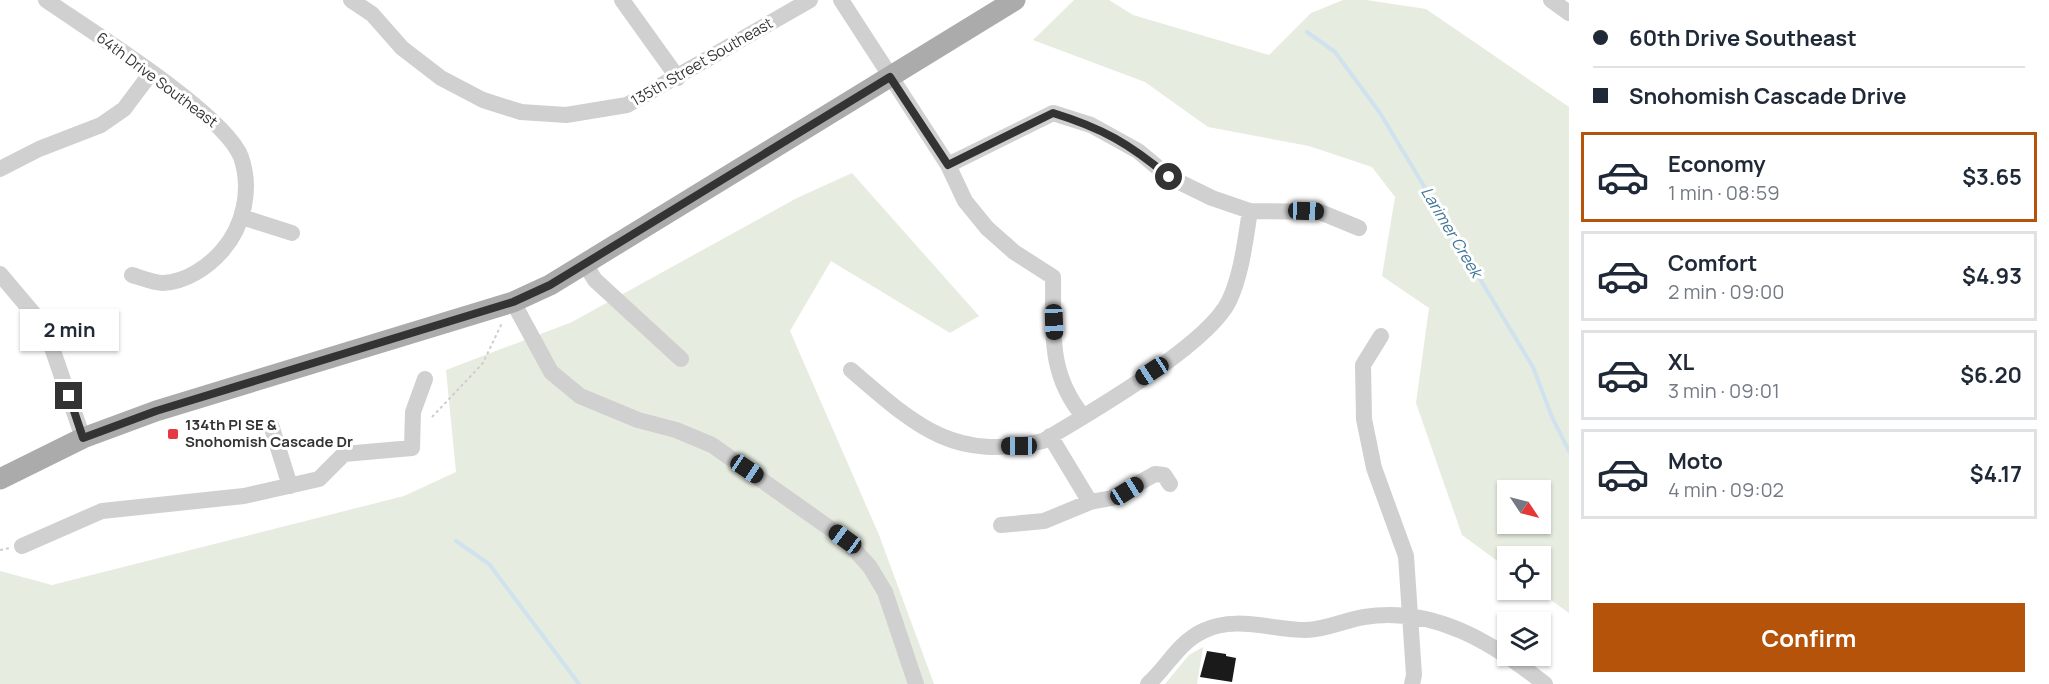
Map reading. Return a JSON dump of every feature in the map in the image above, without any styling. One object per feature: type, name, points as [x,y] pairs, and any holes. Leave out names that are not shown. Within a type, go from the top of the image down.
[{"type":"main road","points":[[0,479],[83,438],[156,411],[513,302],[550,285],[1015,0]]},
{"type":"street","name":"64th Drive Southeast","points":[[46,0],[151,73],[221,127],[240,156],[246,183],[243,217],[232,240],[217,257],[188,277],[162,283],[132,275]]},
{"type":"street","name":"135th Street Southeast","points":[[351,0],[372,14],[402,48],[441,78],[483,100],[521,112],[566,115],[627,105],[678,78],[810,0]]},
{"type":"street","points":[[622,0],[678,78]]},
{"type":"street","points":[[841,0],[948,165],[965,201],[987,228],[1014,252],[1053,277],[1056,366],[1067,396],[1083,416]]},
{"type":"street","points":[[1551,0],[1569,13]]},
{"type":"street","points":[[0,169],[39,149],[101,124],[124,109],[151,73]]},
{"type":"street","points":[[948,165],[1053,113],[1092,125],[1138,151],[1169,177],[1212,198],[1250,211],[1320,212],[1359,228]]},
{"type":"street","points":[[851,370],[889,403],[925,428],[953,442],[976,448],[1019,446],[1050,436],[1186,348],[1213,324],[1228,301],[1240,268],[1250,211]]},
{"type":"street","points":[[243,217],[292,233]]},
{"type":"street","points":[[585,264],[595,280],[681,359]]},
{"type":"street","points":[[0,274],[33,313],[51,345],[83,438]]},
{"type":"street","points":[[513,302],[551,372],[580,396],[638,420],[676,430],[712,445],[845,539],[870,567],[885,592],[916,684]]},
{"type":"street","points":[[1382,336],[1363,365],[1364,419],[1374,468],[1406,555],[1408,617],[1414,675],[1412,684]]},
{"type":"street","points":[[22,546],[102,511],[244,496],[319,479],[344,454],[412,448],[413,412],[425,379]]},
{"type":"street","points":[[271,425],[290,486]]},
{"type":"street","points":[[1050,436],[1090,502]]},
{"type":"street","points":[[1000,525],[1044,521],[1090,502],[1112,498],[1155,474],[1164,475],[1170,484]]},
{"type":"street","points":[[1149,684],[1184,642],[1204,630],[1228,623],[1310,630],[1365,617],[1408,617],[1433,620],[1474,635],[1545,684]]},
{"type":"path","points":[[432,417],[483,363],[513,302]]},
{"type":"shaded area","points":[[1074,0],[1109,0],[1133,15],[1269,55],[1311,13],[1343,0],[1366,0],[1426,9],[1569,107],[1569,613],[1551,600],[1551,546],[1497,546],[1497,561],[1462,535],[1416,403],[1429,308],[1382,276],[1395,197],[1372,167],[1309,146],[1208,127],[1145,82],[1033,40]]},
{"type":"shaded area","points":[[852,173],[979,316],[950,333],[831,261],[790,331],[879,535],[934,684],[0,684],[0,571],[52,585],[404,496],[456,472],[446,370],[572,322],[797,198]]},
{"type":"shaded area","points":[[1203,647],[1197,684],[1165,684],[1189,655]]},
{"type":"building","points":[[1207,651],[1236,658],[1232,682],[1200,677]]},
{"type":"waterway","name":"Larimer Creek","points":[[1307,32],[1335,52],[1380,113],[1533,367],[1552,417],[1569,451]]},
{"type":"waterway","points":[[456,541],[489,564],[579,684]]},
{"type":"place","name":"134th Pl SE & Snohomish Cascade Dr","points":[[173,434]]},
{"type":"route","points":[[69,396],[83,438],[156,411],[513,302],[550,285],[890,77],[948,165],[1053,113],[1092,125],[1138,151],[1169,177]]}]
